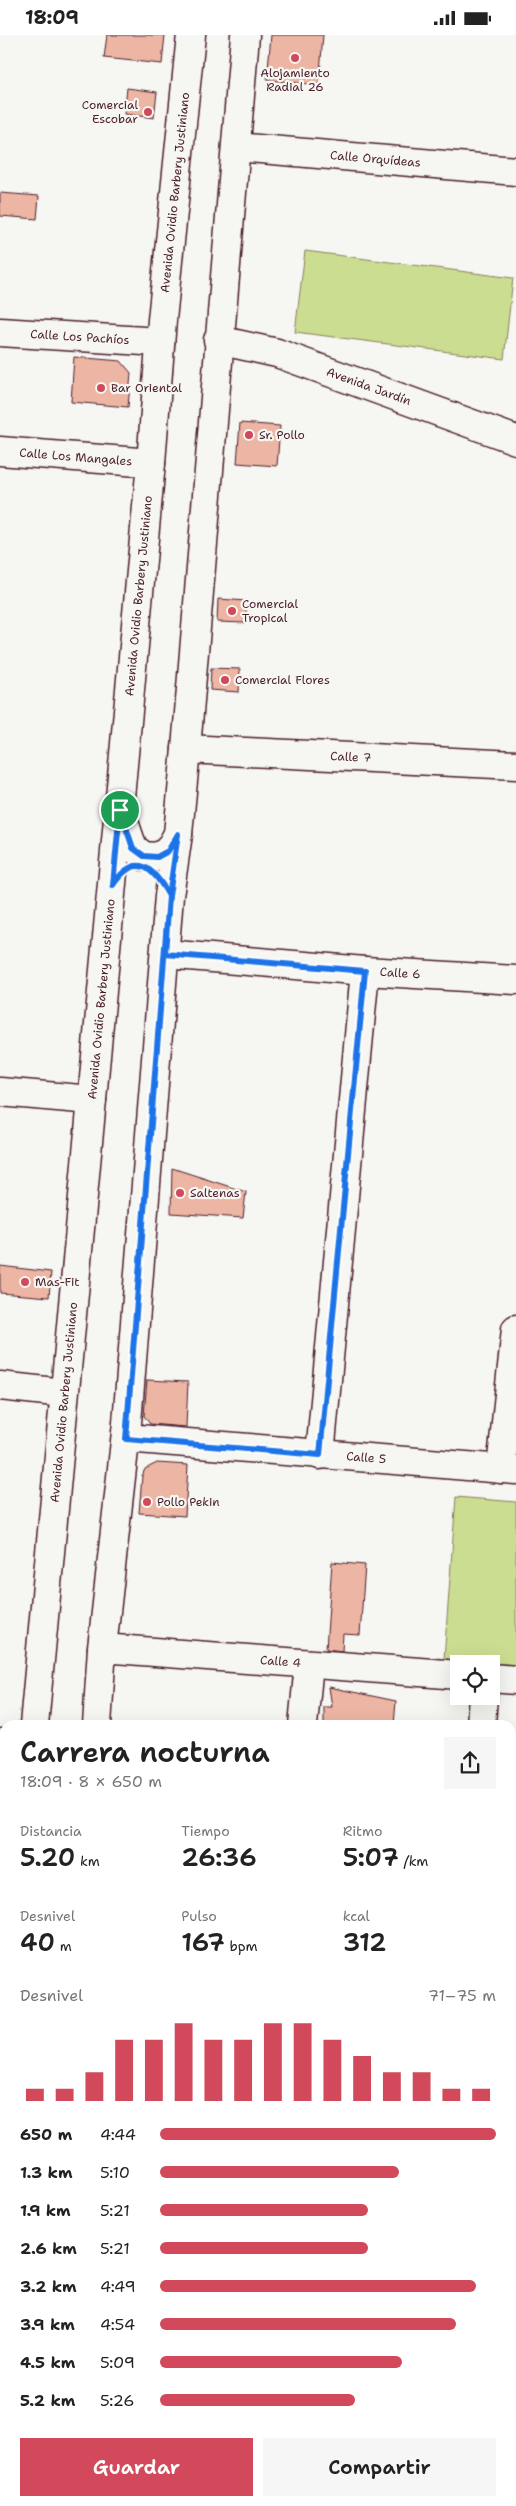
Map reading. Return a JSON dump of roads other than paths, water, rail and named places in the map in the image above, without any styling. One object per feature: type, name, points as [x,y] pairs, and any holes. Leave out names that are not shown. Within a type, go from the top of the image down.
[{"type":"main road","name":"Avenida Ovidio Barbery Justiniano","points":[[34,1720],[152,463],[160,342],[191,35]]},
{"type":"main road","points":[[97,1720],[102,1649],[126,1439],[169,896],[178,834],[186,749],[218,340],[245,35]]},
{"type":"main road","name":"Calle Orquídeas","points":[[236,147],[516,171]]},
{"type":"main road","name":"Calle Los Pachíos","points":[[0,332],[160,342]]},
{"type":"main road","name":"Avenida Jardín","points":[[218,340],[277,353],[516,439]]},
{"type":"main road","name":"Calle Los Mangales","points":[[0,451],[152,463]]},
{"type":"main road","name":"Calle 7","points":[[186,749],[516,765]]},
{"type":"main road","points":[[120,810],[133,848],[144,856],[157,857],[168,851],[178,834]]},
{"type":"main road","points":[[113,885],[123,871],[132,865],[152,872],[161,881],[169,896]]},
{"type":"main road","name":"Calle 6","points":[[165,954],[365,971],[516,980]]},
{"type":"main road","points":[[320,1455],[365,971]]},
{"type":"main road","points":[[0,1092],[92,1100]]},
{"type":"main road","points":[[509,1469],[516,1329]]},
{"type":"main road","points":[[0,1386],[64,1393]]},
{"type":"main road","name":"Calle 5","points":[[126,1439],[509,1469]]},
{"type":"main road","name":"Calle 4","points":[[102,1649],[450,1674]]},
{"type":"main road","points":[[304,1720],[309,1664]]},
{"type":"main road","points":[[500,1678],[516,1679]]},
{"type":"main road","points":[[482,1720],[483,1705]]},
{"type":"place","name":"Alojamiento Radial 26","points":[[295,58]]},
{"type":"place","name":"Comercial Escobar","points":[[148,112]]},
{"type":"place","name":"Bar Oriental","points":[[101,388]]},
{"type":"place","name":"Sr. Pollo","points":[[249,435]]},
{"type":"place","name":"Comercial Tropical","points":[[232,611]]},
{"type":"place","name":"Comercial Flores","points":[[225,680]]},
{"type":"place","name":"Saltenas","points":[[180,1193]]},
{"type":"place","name":"Mas-Fit","points":[[25,1282]]},
{"type":"place","name":"Pollo Pekin","points":[[147,1502]]}]
